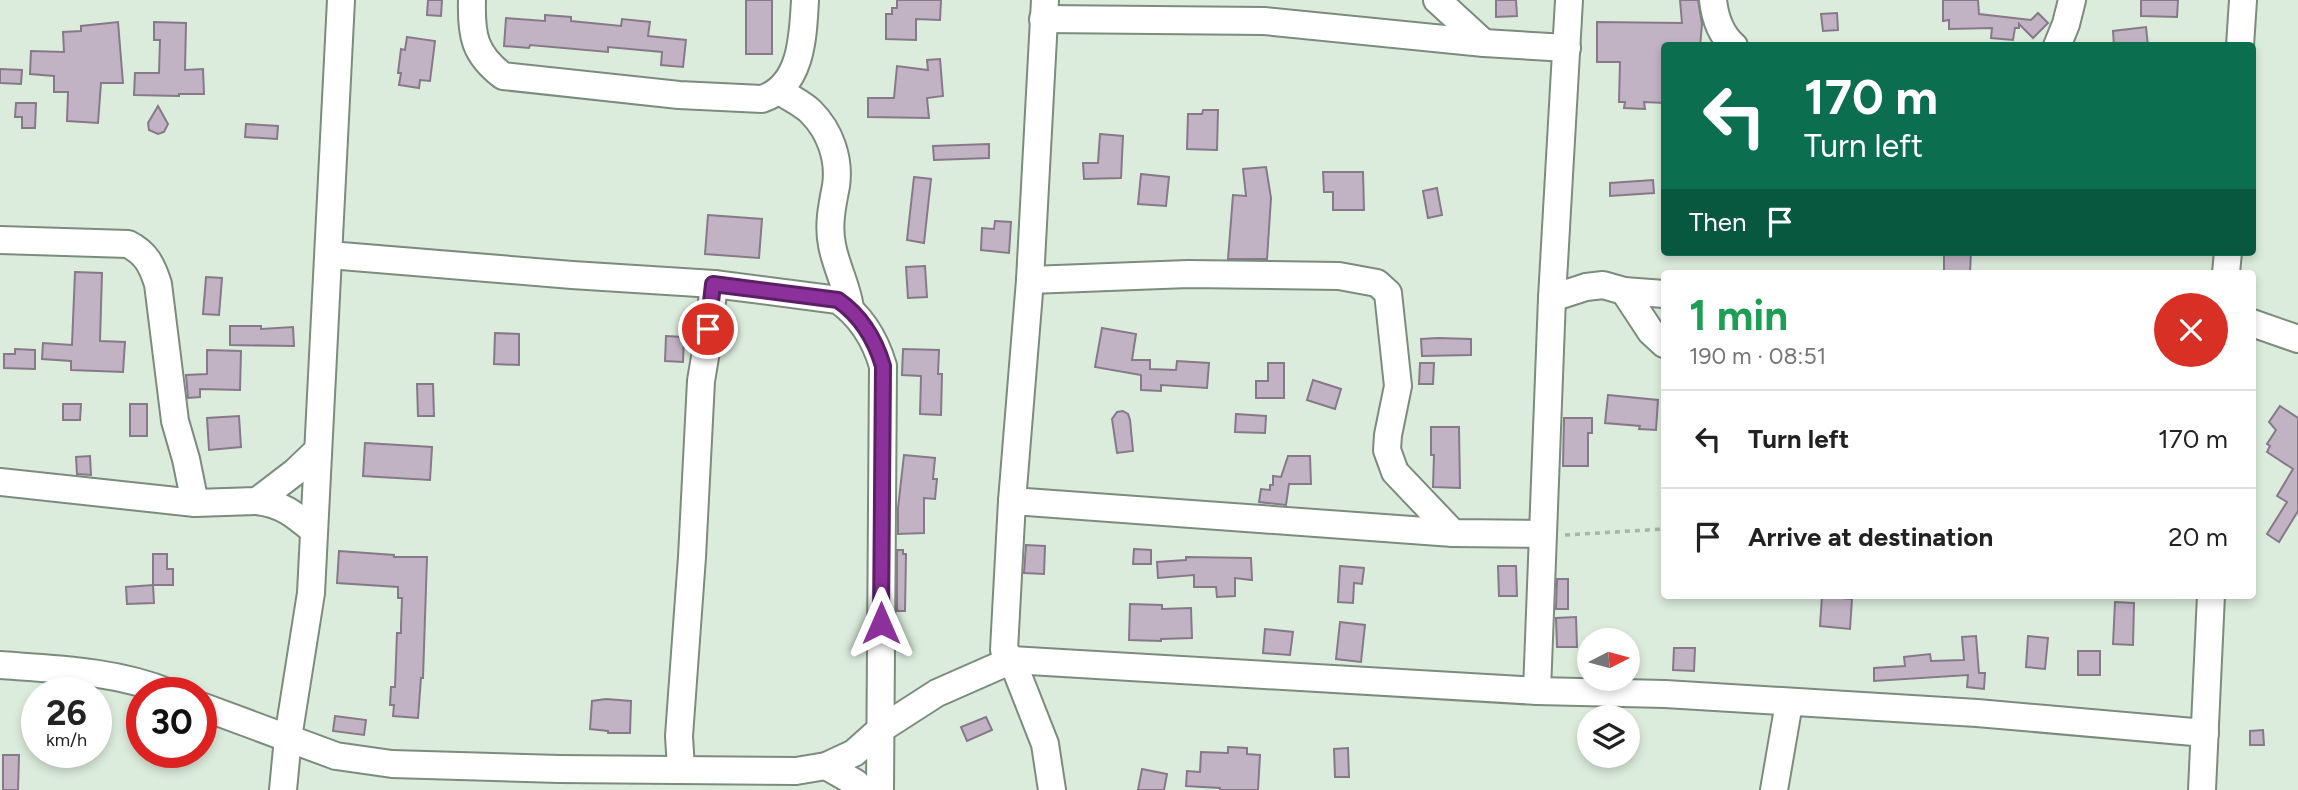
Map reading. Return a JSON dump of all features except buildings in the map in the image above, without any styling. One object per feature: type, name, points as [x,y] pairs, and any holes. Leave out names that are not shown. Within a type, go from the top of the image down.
[{"type":"street","points":[[283,790],[288,738],[311,593],[341,0]]},
{"type":"street","points":[[472,0],[471,23],[480,54],[487,64],[503,76],[679,95],[762,99],[779,90],[794,72],[805,0]]},
{"type":"street","points":[[1437,0],[1484,43]]},
{"type":"street","points":[[1537,691],[1541,534],[1569,0]]},
{"type":"street","points":[[1713,0],[1715,16],[1729,42]]},
{"type":"street","points":[[2059,42],[2072,0]]},
{"type":"street","points":[[2241,42],[2243,0]]},
{"type":"street","points":[[1052,790],[1045,744],[1012,660],[1004,650],[1012,501],[1030,280],[1044,10],[1264,21],[1484,43],[1567,48]]},
{"type":"street","points":[[779,90],[809,110],[827,131],[830,140],[835,158],[836,183],[830,212],[832,246],[848,292],[850,308]]},
{"type":"street","points":[[0,240],[128,244],[143,251],[158,284],[175,421],[195,503]]},
{"type":"street","points":[[328,255],[713,284],[838,300],[850,308],[869,331],[883,366],[880,790]]},
{"type":"street","points":[[1030,280],[1188,274],[1339,276],[1377,283],[1388,293],[1398,386],[1387,450],[1395,472],[1453,533]]},
{"type":"street","points":[[681,769],[679,736],[700,394],[713,284]]},
{"type":"street","points":[[1552,298],[1586,287],[1603,285],[1624,291],[1661,294]]},
{"type":"street","points":[[1624,291],[1651,332],[1661,341]]},
{"type":"street","points":[[2256,324],[2298,339]]},
{"type":"street","points":[[257,501],[317,451]]},
{"type":"street","points":[[0,482],[195,503],[275,503],[293,513],[313,530]]},
{"type":"street","points":[[1012,501],[1453,533],[1541,534]]},
{"type":"street","points":[[2202,790],[2211,599]]},
{"type":"street","points":[[217,712],[337,756],[392,764],[559,769],[796,771],[826,766],[854,753],[881,729],[937,693],[1012,660],[1537,691],[1665,694],[1977,713],[2205,733]]},
{"type":"street","points":[[0,665],[126,680]]},
{"type":"street","points":[[1774,790],[1789,703]]},
{"type":"street","points":[[826,766],[856,783],[861,790]]},
{"type":"path","points":[[1541,534],[1584,535],[1661,528]]},
{"type":"route","points":[[708,329],[713,284],[838,300],[850,308],[869,331],[883,366],[881,623]]}]
